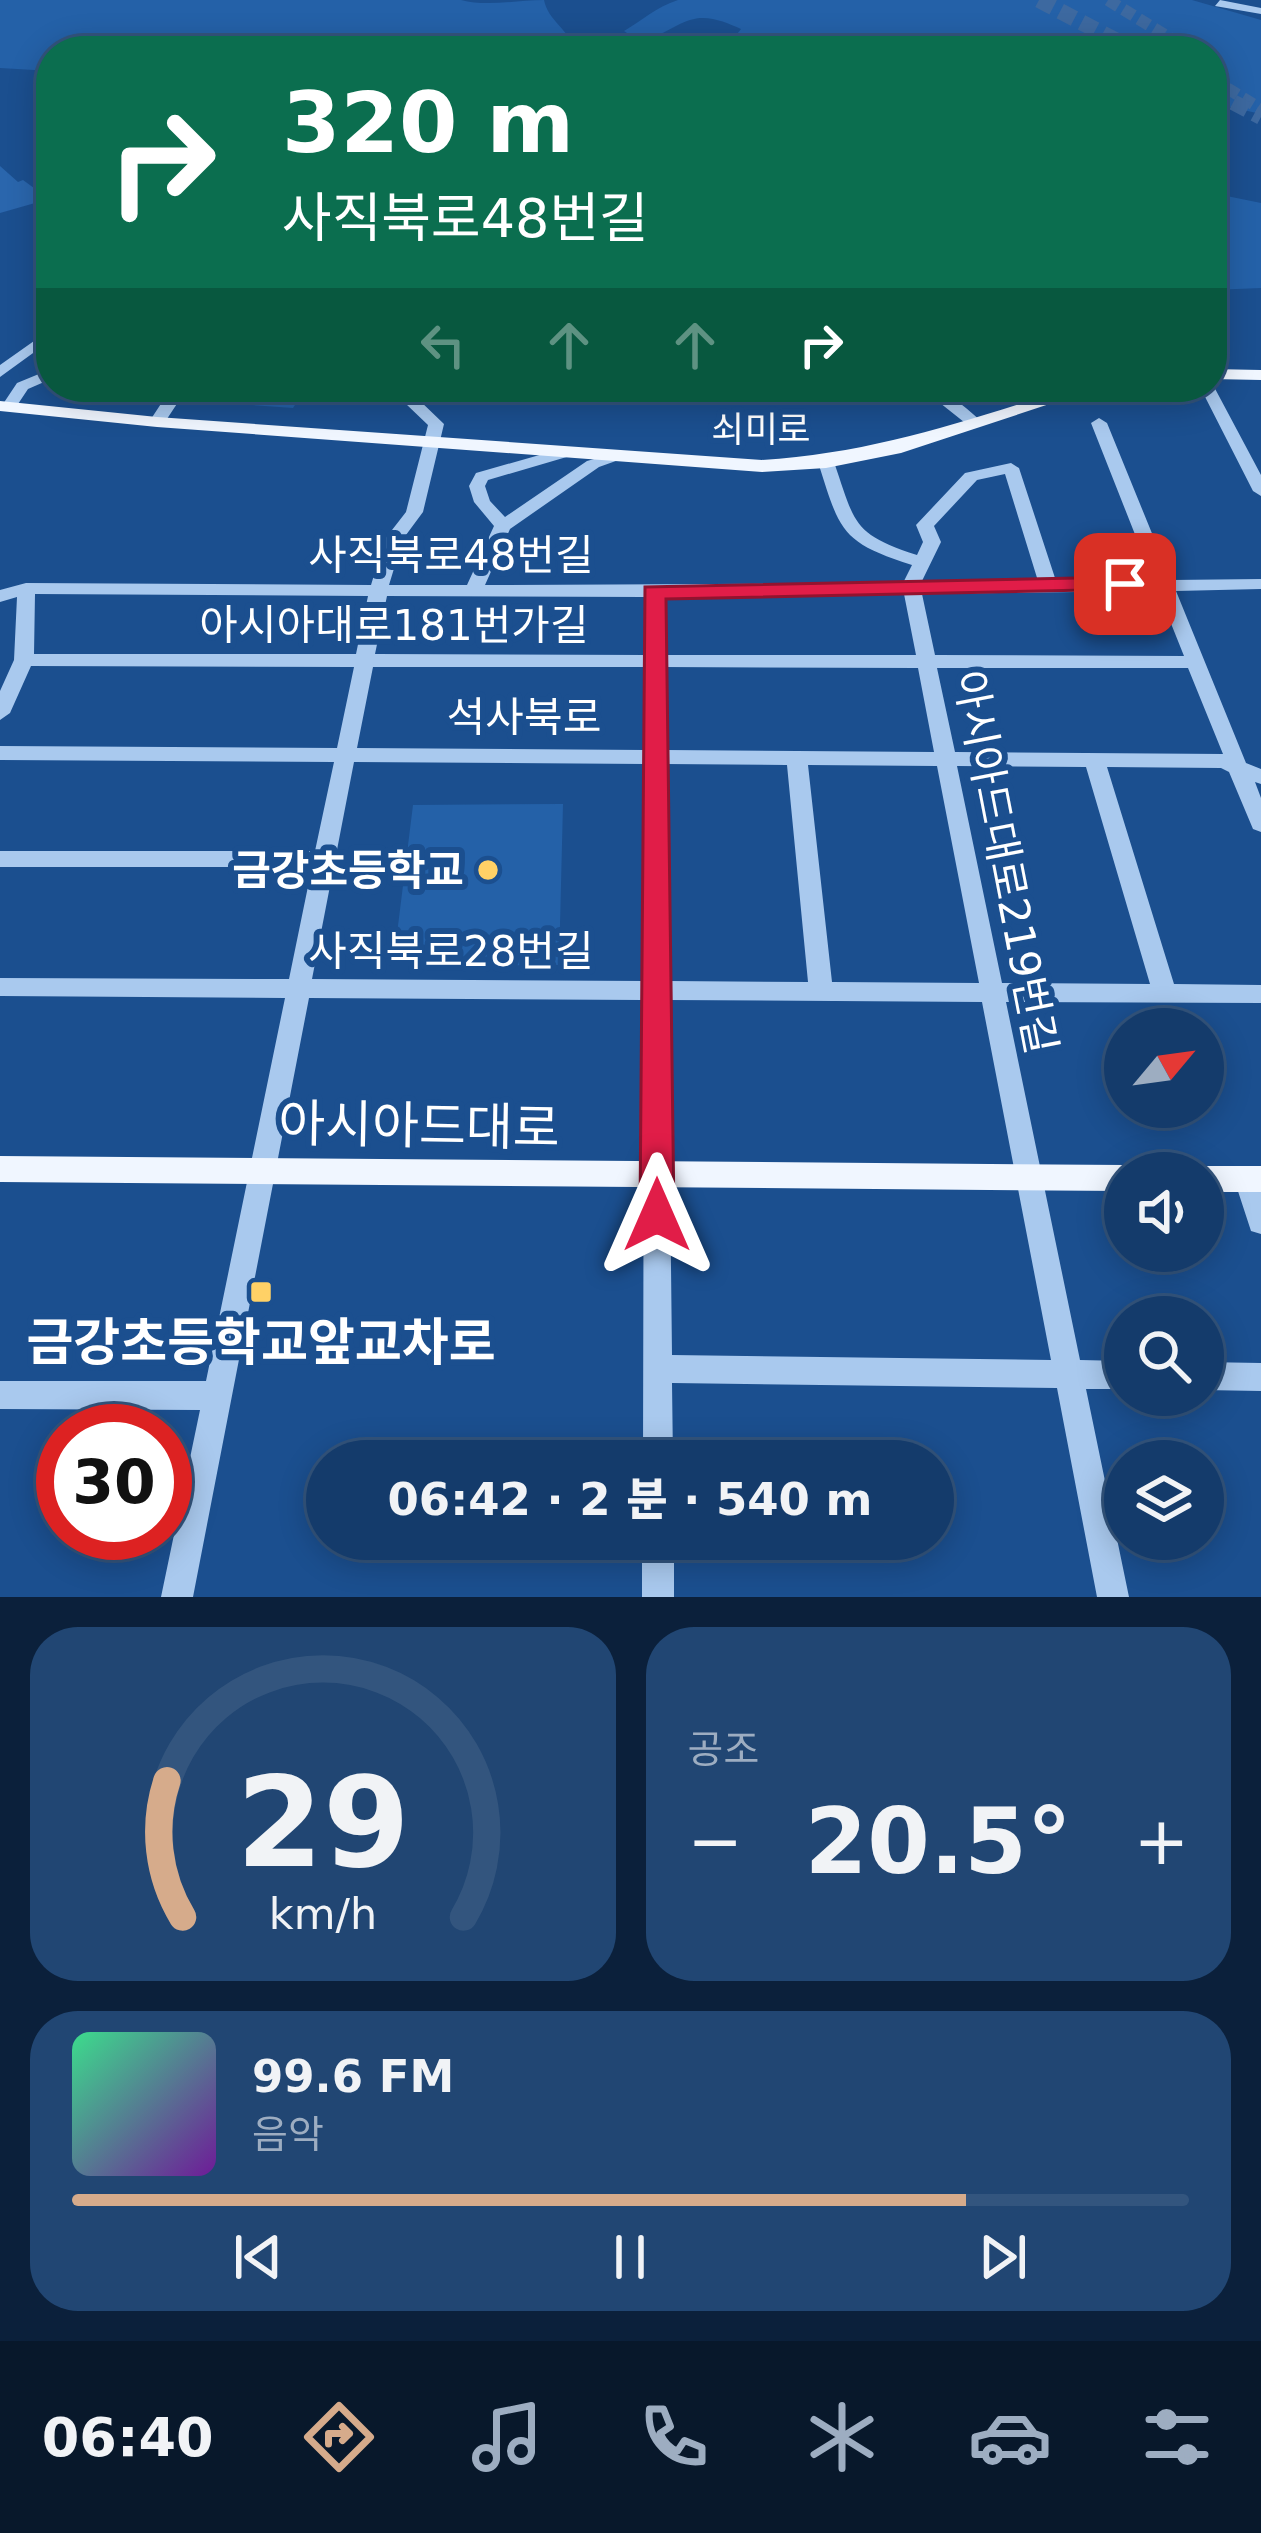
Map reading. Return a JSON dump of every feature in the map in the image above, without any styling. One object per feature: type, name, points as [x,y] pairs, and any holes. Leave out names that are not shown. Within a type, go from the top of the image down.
[{"type":"main road","points":[[1227,374],[1261,375]]},
{"type":"main road","name":"쇠미로","points":[[5,406],[157,422],[762,466],[826,462],[894,449],[1043,402]]},
{"type":"main road","name":"아시아드대로","points":[[0,1169],[1104,1178]]},
{"type":"street","points":[[1228,0],[1219,4],[1261,11]]},
{"type":"street","points":[[0,372],[36,344]]},
{"type":"street","points":[[5,406],[22,386],[36,380]]},
{"type":"street","points":[[157,422],[170,402]]},
{"type":"street","points":[[177,1597],[378,591],[394,539],[414,512],[430,443],[434,418],[412,402]]},
{"type":"street","points":[[942,402],[975,423]]},
{"type":"street","points":[[1216,402],[1261,491]]},
{"type":"street","points":[[1099,423],[1261,824]]},
{"type":"street","points":[[1234,439],[1261,439]]},
{"type":"street","name":"쇠미로","points":[[503,526],[482,502],[477,486],[482,477],[564,453]]},
{"type":"street","points":[[473,591],[503,526],[593,464],[619,457]]},
{"type":"street","points":[[826,462],[845,523],[863,544],[920,562]]},
{"type":"street","points":[[911,585],[932,542],[925,525],[970,476],[1011,468],[1048,585]]},
{"type":"street","name":"사직북로48번길","points":[[0,596],[26,588],[654,592],[911,585],[1261,584]]},
{"type":"street","name":"아시아드대로219번길","points":[[911,585],[1113,1597]]},
{"type":"street","points":[[0,713],[24,660],[26,588]]},
{"type":"street","points":[[654,592],[658,1440]]},
{"type":"street","name":"아시아대로181번가길","points":[[24,660],[1196,662]]},
{"type":"street","name":"석사북로","points":[[0,753],[1094,760],[1237,764],[1261,777]]},
{"type":"street","points":[[797,758],[821,992]]},
{"type":"street","points":[[1094,760],[1165,994]]},
{"type":"street","points":[[0,860],[326,860]]},
{"type":"street","name":"사직북로28번길","points":[[0,987],[1261,994]]},
{"type":"street","points":[[1254,1179],[1261,1222]]},
{"type":"street","points":[[658,1369],[1104,1375]]},
{"type":"street","points":[[1224,1376],[1261,1377]]},
{"type":"street","points":[[0,1395],[219,1396]]},
{"type":"street","points":[[658,1560],[658,1597]]},
{"type":"shaded area","points":[[0,0],[544,0],[568,36],[36,36],[36,70],[0,68]]},
{"type":"shaded area","points":[[678,0],[1192,0],[1261,20],[1261,114],[1227,106],[1227,36],[736,36],[741,29],[703,18],[655,36],[624,31]]},
{"type":"shaded area","points":[[1227,196],[1261,203],[1261,288],[1227,289]]},
{"type":"shaded area","points":[[212,402],[297,402],[293,408]]},
{"type":"shaded area","points":[[563,804],[559,965],[393,966],[413,805]]},
{"type":"building","points":[[0,166],[36,190],[36,203],[0,213]]},
{"type":"tunnel","points":[[1039,0],[1107,36]]},
{"type":"tunnel","points":[[1108,0],[1167,36]]},
{"type":"tunnel","points":[[1227,88],[1261,109]]},
{"type":"tunnel","points":[[1227,99],[1261,117]]},
{"type":"place","name":"금강초등학교","points":[[488,870]]},
{"type":"place","name":"금강초등학교앞교차로","points":[[261,1292]]},
{"type":"route","points":[[657,1215],[654,592],[1125,584]]}]
